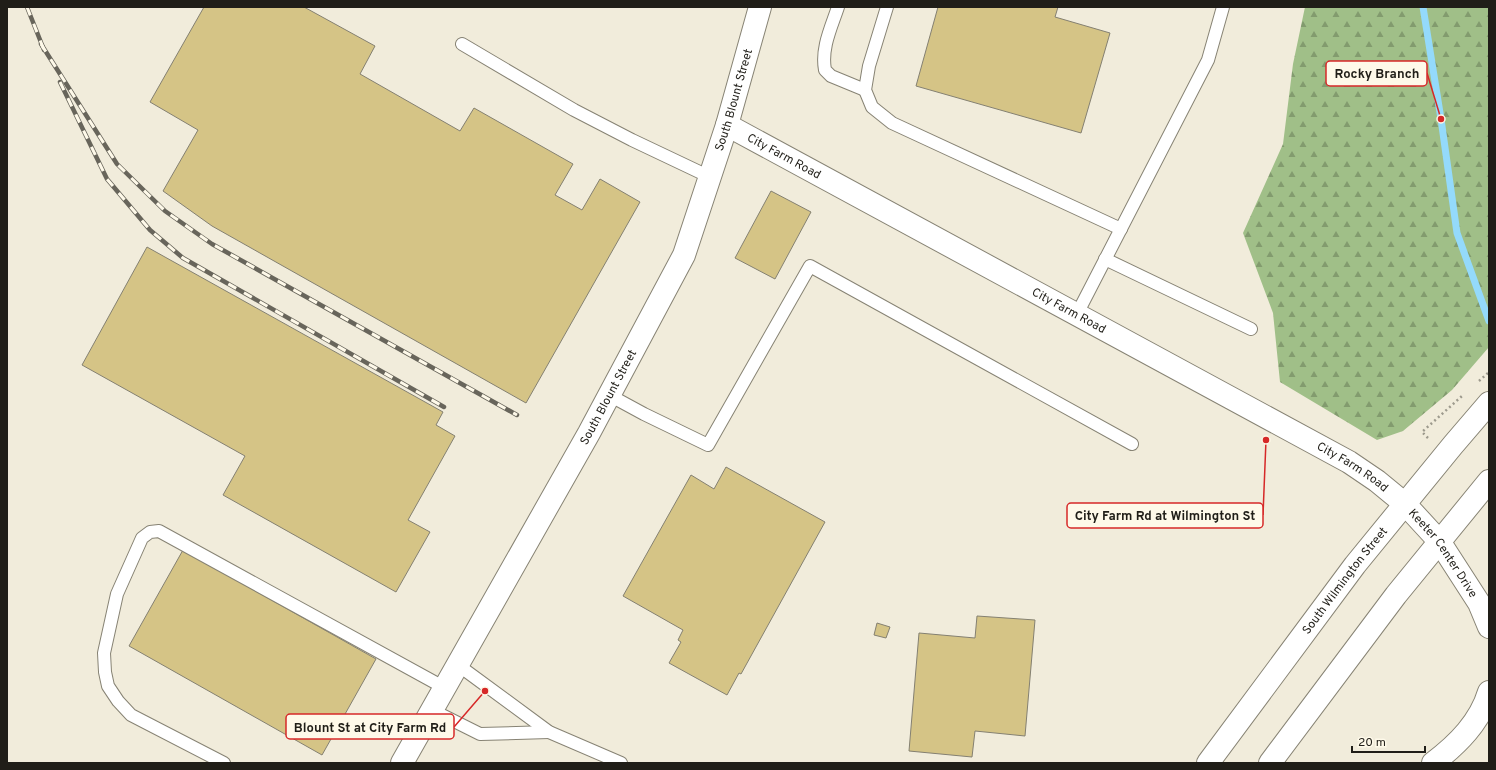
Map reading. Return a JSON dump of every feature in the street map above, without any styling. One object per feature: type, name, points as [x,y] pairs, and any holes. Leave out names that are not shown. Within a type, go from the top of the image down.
[{"type":"street","name":"South Blount Street","points":[[402,763],[609,394],[684,255],[728,125],[760,7]]},
{"type":"street","name":"City Farm Road","points":[[728,125],[1349,462],[1378,481],[1405,504]]},
{"type":"street","name":"South Wilmington Street","points":[[1208,763],[1355,565],[1489,403]]},
{"type":"street","points":[[1270,763],[1390,603],[1489,481]]},
{"type":"street","name":"Keeter Center Drive","points":[[1405,504],[1439,541],[1479,603],[1489,627]]},
{"type":"street","points":[[1433,763],[1457,744],[1467,732],[1485,704],[1489,692]]},
{"type":"lane","points":[[838,7],[825,48],[825,70],[831,76],[865,90]]},
{"type":"lane","points":[[887,7],[869,66],[865,90],[872,106],[892,124],[1121,229]]},
{"type":"lane","points":[[1077,314],[1208,60],[1223,7]]},
{"type":"lane","points":[[462,44],[574,110],[632,140],[710,177]]},
{"type":"lane","points":[[1105,259],[1251,329]]},
{"type":"lane","points":[[609,394],[644,414],[708,445],[810,266],[1132,444]]},
{"type":"lane","points":[[224,763],[131,715],[118,701],[108,686],[105,672],[104,653],[117,594],[142,538],[150,532],[159,531],[445,688]]},
{"type":"lane","points":[[458,665],[549,732],[621,763]]},
{"type":"lane","points":[[432,710],[480,734],[549,732]]},
{"type":"path","points":[[1474,385],[1489,372]]},
{"type":"path","points":[[1422,432],[1462,396]]},
{"type":"green space","points":[[1305,7],[1489,7],[1489,347],[1452,390],[1403,431],[1377,440],[1280,382],[1273,313],[1243,233],[1283,144],[1293,64]]},
{"type":"building","points":[[204,7],[304,7],[375,46],[360,74],[460,131],[474,108],[573,164],[555,195],[582,210],[600,179],[640,202],[526,403],[212,226],[163,191],[198,130],[150,102]]},
{"type":"building","points":[[938,7],[1058,7],[1055,17],[1110,33],[1081,133],[916,86]]},
{"type":"building","points":[[771,191],[811,212],[775,279],[735,258]]},
{"type":"building","points":[[147,247],[443,412],[436,425],[455,436],[408,520],[430,532],[396,592],[223,495],[245,456],[82,365]]},
{"type":"building","points":[[726,467],[825,522],[741,674],[739,673],[727,695],[669,663],[681,642],[678,640],[683,630],[623,596],[691,475],[714,489]]},
{"type":"building","points":[[183,550],[376,659],[322,755],[129,646]]},
{"type":"building","points":[[977,616],[1035,620],[1025,736],[975,731],[972,757],[909,751],[919,633],[975,638]]},
{"type":"building","points":[[877,623],[890,627],[886,638],[874,635]]},
{"type":"waterway","points":[[1423,7],[1457,233],[1489,321]]},
{"type":"railway","points":[[27,7],[44,50]]},
{"type":"railway","points":[[41,44],[117,164],[165,211],[212,244],[517,415]]},
{"type":"railway","points":[[60,82],[107,179],[150,230],[183,258],[444,407]]},
{"type":"place","name":"Rocky Branch","points":[[1441,119]]},
{"type":"place","name":"City Farm Rd at Wilmington St","points":[[1266,440]]},
{"type":"place","name":"Blount St at City Farm Rd","points":[[485,691]]}]
